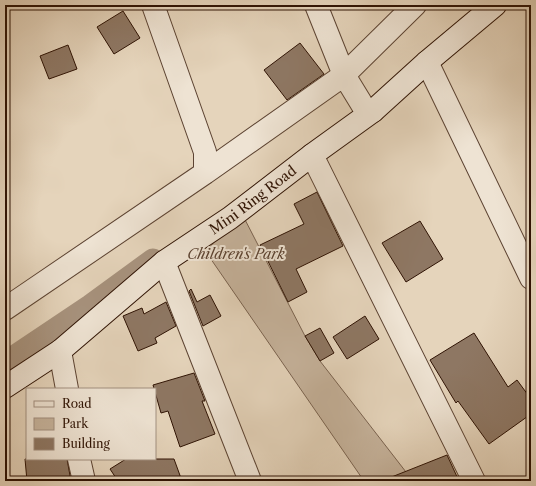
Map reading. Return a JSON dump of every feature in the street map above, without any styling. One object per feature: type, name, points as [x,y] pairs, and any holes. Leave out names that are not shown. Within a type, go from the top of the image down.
[{"type":"street","points":[[153,5],[205,152],[205,173]]},
{"type":"street","points":[[316,5],[347,79],[370,111]]},
{"type":"street","points":[[5,309],[205,173],[347,79],[415,5]]},
{"type":"street","name":"Mini Ring Road","points":[[5,387],[60,351],[164,262],[230,218],[370,111],[495,5]]},
{"type":"street","points":[[427,62],[531,278]]},
{"type":"street","points":[[312,155],[474,481]]},
{"type":"street","points":[[164,262],[250,481]]},
{"type":"street","points":[[60,351],[66,388]]},
{"type":"street","points":[[80,460],[84,481]]},
{"type":"green space","name":"Children's Park","points":[[240,210],[305,336],[320,361],[406,472],[409,481],[364,481],[206,252]]},
{"type":"building","points":[[123,11],[140,38],[114,54],[97,27]]},
{"type":"building","points":[[300,43],[324,74],[287,100],[264,70]]},
{"type":"building","points":[[68,45],[77,69],[49,79],[40,56]]},
{"type":"building","points":[[317,192],[343,246],[296,269],[307,292],[288,302],[260,245],[304,224],[294,204]]},
{"type":"building","points":[[420,221],[443,259],[406,282],[382,243]]},
{"type":"building","points":[[191,289],[197,302],[210,295],[221,316],[203,326],[189,291]]},
{"type":"building","points":[[166,302],[176,326],[155,338],[157,343],[138,351],[123,316],[142,308],[144,314]]},
{"type":"building","points":[[365,316],[379,339],[347,359],[333,337]]},
{"type":"building","points":[[320,328],[334,353],[320,361],[305,336]]},
{"type":"building","points":[[474,333],[508,387],[517,380],[531,399],[531,414],[489,444],[458,401],[456,403],[430,360]]},
{"type":"building","points":[[194,373],[205,401],[202,401],[215,434],[180,447],[168,411],[161,413],[156,396],[156,388],[154,388],[153,385]]},
{"type":"building","points":[[447,455],[459,481],[384,481],[384,480]]},
{"type":"building","points":[[25,459],[67,460],[71,481],[27,481]]},
{"type":"building","points":[[174,459],[182,481],[118,481],[110,469],[124,460]]},
{"type":"waterway","points":[[5,363],[90,306],[153,260]]}]
